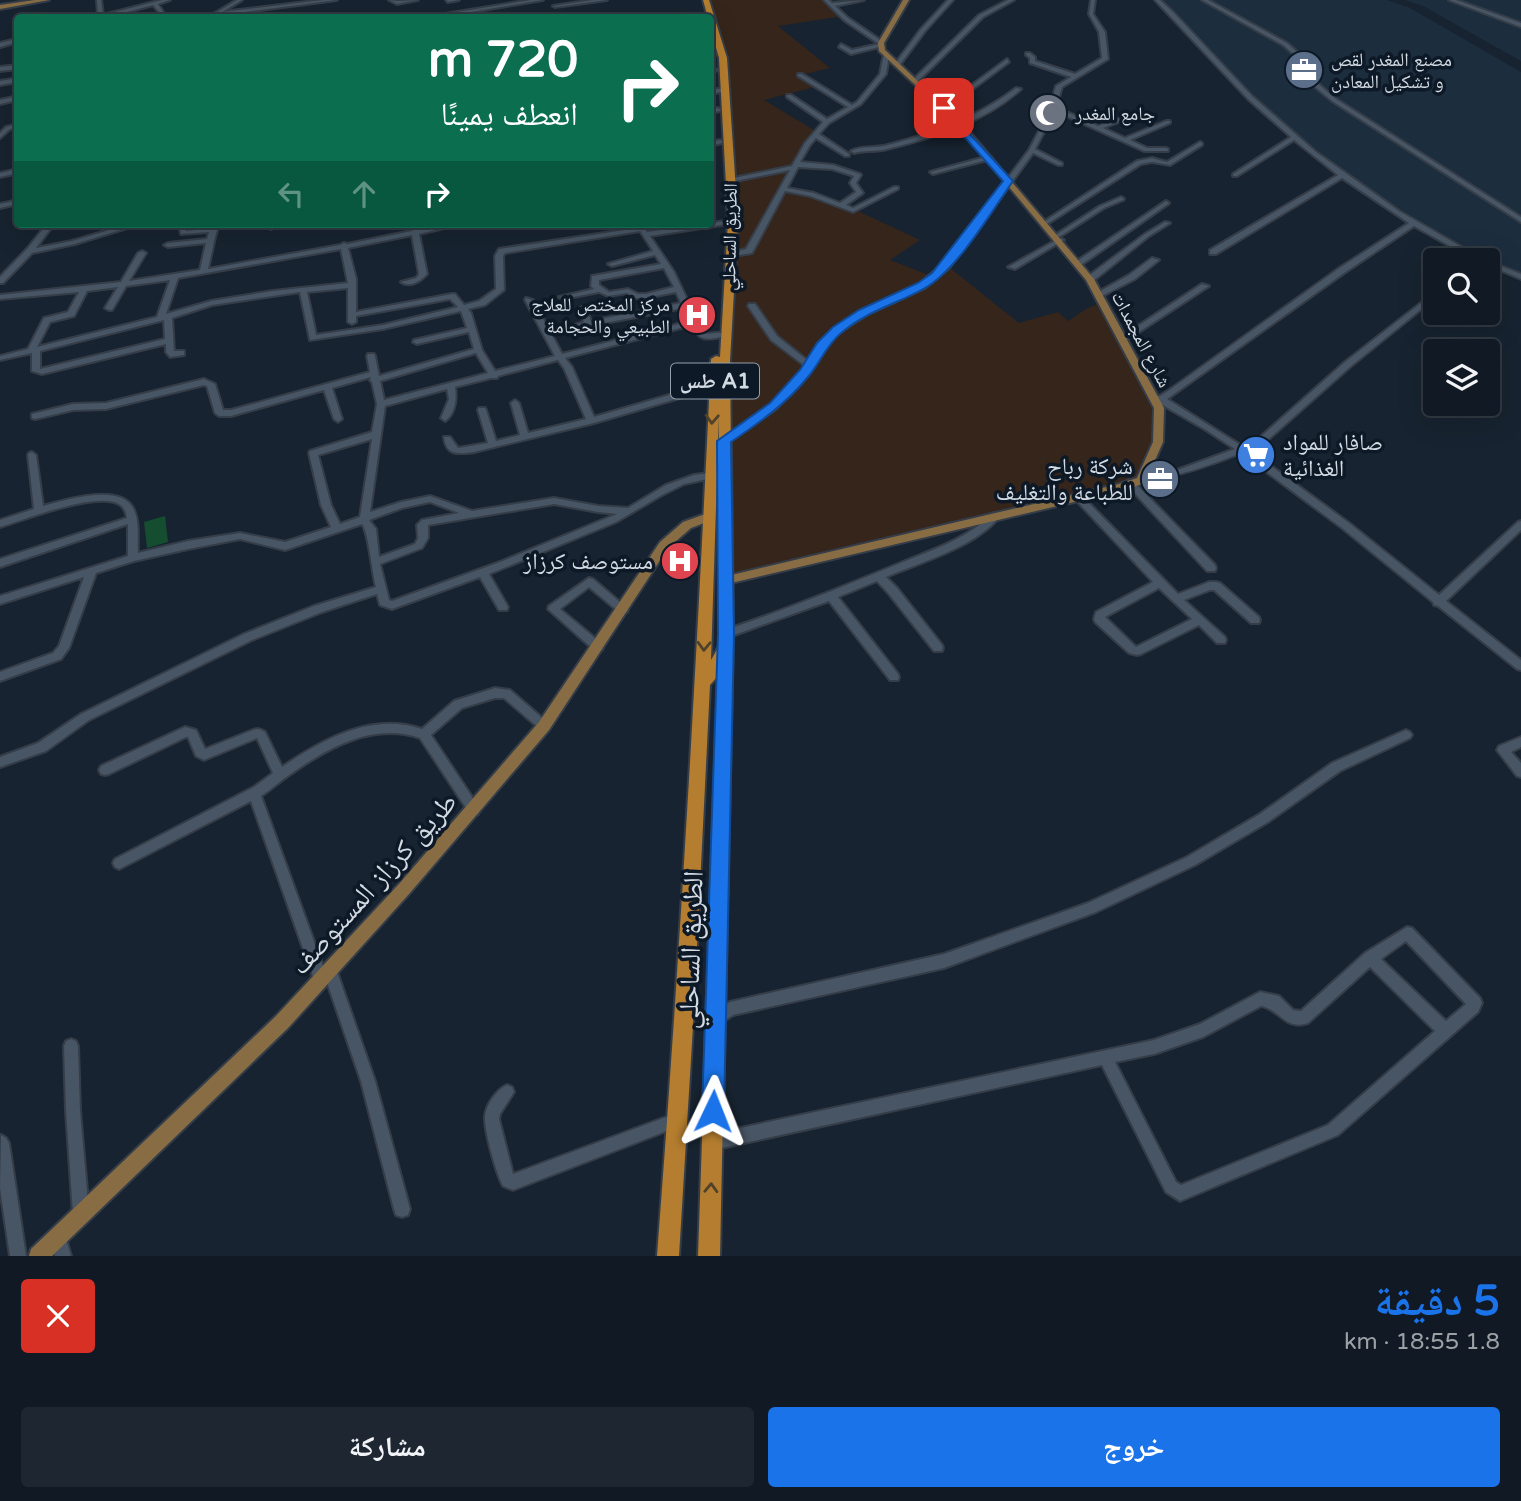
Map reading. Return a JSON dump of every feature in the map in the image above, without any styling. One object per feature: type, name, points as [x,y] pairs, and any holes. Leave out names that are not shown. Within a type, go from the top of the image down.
[{"type":"highway","name":"الطريق الساحلي","points":[[709,1256],[727,580],[722,334],[725,223],[715,143],[721,48],[714,26]]},
{"type":"highway","name":"الطريق الساحلي","points":[[668,1256],[702,684],[714,385],[733,222],[731,180],[718,91]]},
{"type":"highway","name":"الطريق الساحلي","points":[[702,684],[711,675],[726,639]]},
{"type":"main road","points":[[0,7],[46,0]]},
{"type":"main road","points":[[881,44],[906,0]]},
{"type":"main road","name":"شارع المجمدات","points":[[881,44],[886,55],[960,124],[1058,238],[1099,294],[1100,303],[1157,398],[1159,408],[1160,428],[1153,456],[1135,482]]},
{"type":"main road","points":[[727,580],[1135,482]]},
{"type":"main road","name":"طريق كرزاز المستوصف","points":[[38,1256],[218,1085],[325,976],[474,810],[544,726],[672,537],[695,519],[708,517]]},
{"type":"street","points":[[113,14],[168,0]]},
{"type":"street","points":[[216,14],[240,0]]},
{"type":"street","points":[[232,14],[312,6],[335,0]]},
{"type":"street","points":[[391,0],[397,3],[416,0]]},
{"type":"street","points":[[448,1],[457,0]]},
{"type":"street","points":[[449,14],[541,0]]},
{"type":"street","points":[[554,3],[605,0]]},
{"type":"street","points":[[828,2],[862,0]]},
{"type":"street","points":[[897,65],[923,30],[951,0]]},
{"type":"street","points":[[915,81],[981,16],[1012,0]]},
{"type":"street","points":[[724,441],[774,406],[805,373],[808,365],[837,330],[863,313],[922,286],[936,275],[972,232],[1032,150],[1054,108],[1057,89],[1106,58],[1102,32],[1091,14],[1093,0]]},
{"type":"street","points":[[1157,0],[1258,105],[1295,137],[1412,224],[1457,248]]},
{"type":"street","points":[[1204,0],[1285,44],[1310,66],[1311,81],[1334,100],[1521,220]]},
{"type":"street","points":[[1451,0],[1521,25]]},
{"type":"street","points":[[828,2],[881,44]]},
{"type":"street","points":[[155,4],[161,14]]},
{"type":"street","points":[[504,6],[508,14]]},
{"type":"street","points":[[841,46],[851,52],[881,44]]},
{"type":"street","points":[[1028,54],[1033,58],[1033,62],[1075,76]]},
{"type":"street","points":[[731,255],[749,251],[815,134],[827,122],[852,107],[883,74],[886,55]]},
{"type":"street","points":[[944,108],[1007,61]]},
{"type":"street","points":[[800,75],[852,107]]},
{"type":"street","points":[[815,134],[851,153],[864,147],[882,149],[960,124],[996,107],[1018,89]]},
{"type":"street","points":[[789,96],[827,122]]},
{"type":"street","points":[[1054,108],[1146,150],[1166,150]]},
{"type":"street","points":[[1097,128],[1137,113]]},
{"type":"street","points":[[1125,140],[1168,122]]},
{"type":"street","points":[[1235,176],[1295,137]]},
{"type":"street","points":[[1045,223],[1139,162],[1152,160],[1168,164],[1200,144]]},
{"type":"street","points":[[1032,150],[1060,164]]},
{"type":"street","points":[[933,172],[989,158]]},
{"type":"street","points":[[731,180],[796,165],[833,167],[858,175],[853,183],[860,192],[843,204]]},
{"type":"street","points":[[1213,252],[1343,174]]},
{"type":"street","points":[[784,189],[812,194],[853,210],[860,209],[896,188]]},
{"type":"street","points":[[1012,267],[1102,207],[1121,199]]},
{"type":"street","points":[[1077,263],[1166,203]]},
{"type":"street","points":[[714,224],[725,223]]},
{"type":"street","points":[[1090,279],[1167,223]]},
{"type":"street","points":[[1412,224],[1157,398],[1197,420],[1302,492],[1521,666]]},
{"type":"street","points":[[0,281],[30,251],[48,228]]},
{"type":"street","points":[[30,251],[72,243],[123,228]]},
{"type":"street","points":[[182,228],[183,233],[210,228]]},
{"type":"street","points":[[203,273],[208,258],[208,240],[214,228]]},
{"type":"street","points":[[405,282],[418,280],[423,274],[412,232],[406,228]]},
{"type":"street","points":[[0,297],[83,291],[203,273],[435,228]]},
{"type":"street","points":[[303,290],[312,337],[354,332],[489,300],[500,290],[499,256],[502,251],[642,229],[666,265],[704,337],[722,334]]},
{"type":"street","points":[[168,244],[208,240]]},
{"type":"street","points":[[344,245],[351,285],[354,332]]},
{"type":"street","points":[[612,264],[658,252]]},
{"type":"street","points":[[109,308],[126,284],[142,253]]},
{"type":"street","points":[[1099,294],[1132,277],[1155,260]]},
{"type":"street","points":[[598,290],[595,278],[666,265]]},
{"type":"street","points":[[1500,268],[1521,277]]},
{"type":"street","points":[[0,271],[10,271]]},
{"type":"street","points":[[175,277],[165,317],[171,354],[181,353]]},
{"type":"street","points":[[0,358],[217,302],[351,285]]},
{"type":"street","points":[[1122,339],[1205,285]]},
{"type":"street","points":[[564,297],[598,290],[608,294],[628,290],[640,296],[677,289]]},
{"type":"street","points":[[83,291],[71,314],[47,320],[34,350],[36,371],[42,372],[168,341]]},
{"type":"street","points":[[351,315],[449,296],[469,317],[478,350],[494,376]]},
{"type":"street","points":[[529,300],[568,368],[591,421]]},
{"type":"street","points":[[573,327],[685,304]]},
{"type":"street","points":[[1211,568],[1135,482],[1178,473],[1242,452],[1274,430],[1348,364],[1423,304]]},
{"type":"street","points":[[751,306],[774,338],[808,365]]},
{"type":"street","points":[[582,309],[589,324]]},
{"type":"street","points":[[606,310],[611,319]]},
{"type":"street","points":[[381,404],[694,322]]},
{"type":"street","points":[[417,342],[472,329]]},
{"type":"street","points":[[35,416],[73,407],[106,406],[204,382],[211,384],[217,410],[225,414],[478,350]]},
{"type":"street","points":[[371,356],[381,404],[364,519],[371,529],[384,602],[392,605],[630,512],[679,481],[709,476]]},
{"type":"street","points":[[447,439],[454,450],[460,451],[591,421],[714,385]]},
{"type":"street","points":[[327,387],[338,419]]},
{"type":"street","points":[[446,418],[453,399],[451,387]]},
{"type":"street","points":[[515,403],[525,436]]},
{"type":"street","points":[[482,410],[493,444]]},
{"type":"street","points":[[337,530],[326,505],[313,453],[377,434]]},
{"type":"street","points":[[32,455],[39,512]]},
{"type":"street","points":[[0,524],[80,501],[114,497],[128,506],[132,558]]},
{"type":"street","points":[[1078,497],[1160,583],[1222,640]]},
{"type":"street","points":[[375,562],[419,546],[423,538],[422,524],[438,519],[554,500],[630,512]]},
{"type":"street","points":[[436,501],[438,519]]},
{"type":"street","points":[[0,600],[132,558],[240,536],[285,546],[337,530],[401,505],[436,501],[471,514]]},
{"type":"street","points":[[726,639],[978,533],[995,516]]},
{"type":"street","points":[[0,563],[131,520]]},
{"type":"street","points":[[1438,602],[1521,524]]},
{"type":"street","points":[[0,677],[57,656],[64,648],[93,570]]},
{"type":"street","points":[[482,572],[503,607]]},
{"type":"street","points":[[878,576],[938,648]]},
{"type":"street","points":[[598,647],[553,609],[590,582],[623,609]]},
{"type":"street","points":[[1160,583],[1100,615],[1099,619],[1133,650],[1138,651],[1200,620]]},
{"type":"street","points":[[1178,598],[1209,586],[1216,586],[1255,620]]},
{"type":"street","points":[[0,762],[42,747],[85,717],[248,637],[318,609],[381,589]]},
{"type":"street","points":[[831,596],[894,677]]},
{"type":"street","points":[[424,734],[458,704],[495,693],[506,693],[544,726]]},
{"type":"street","points":[[119,863],[254,793],[352,734],[389,728],[424,734],[474,810]]},
{"type":"street","points":[[105,770],[185,732],[192,733],[204,755],[257,733],[261,735],[279,776]]},
{"type":"street","points":[[716,1019],[730,1009],[944,961],[1070,916],[1191,861],[1264,818],[1336,767],[1406,735]]},
{"type":"street","points":[[1521,742],[1503,750],[1521,772]]},
{"type":"street","points":[[254,793],[368,1081],[402,1209]]},
{"type":"street","points":[[712,1142],[1105,1059],[1186,1038],[1261,999],[1274,1001],[1290,1016],[1303,1018],[1370,958],[1407,933],[1475,1003],[1474,1007],[1333,1130],[1180,1193],[1171,1187],[1105,1059]]},
{"type":"street","points":[[1370,958],[1445,1030]]},
{"type":"street","points":[[71,1046],[81,1215]]},
{"type":"street","points":[[507,1092],[493,1111],[492,1118],[504,1173],[508,1181],[513,1182],[677,1120]]},
{"type":"street","points":[[1,1143],[18,1256]]},
{"type":"street","points":[[58,1238],[63,1256]]},
{"type":"shaded area","points":[[706,0],[826,0],[844,16],[778,26],[830,68],[801,75],[819,86],[764,100],[817,132],[785,188],[843,204],[920,240],[890,260],[934,277],[945,264],[1019,323],[1058,312],[1068,321],[1100,303],[1159,408],[1160,428],[1141,480],[727,580],[724,441],[733,221],[723,58],[714,27],[714,14],[710,14]]},
{"type":"shaded area","points":[[1159,0],[1387,0],[1410,8],[1521,72],[1521,272],[1500,264],[1500,248],[1467,248],[1386,201],[1267,113],[1175,13]]},
{"type":"shaded area","points":[[1405,0],[1521,0],[1521,61],[1423,6]]},
{"type":"shaded area","name":"مستوصف كرزاز","points":[[670,548],[694,548],[691,574],[667,573]]},
{"type":"green space","points":[[165,516],[168,542],[147,548],[144,522]]},
{"type":"place","name":"مصنع المغدر لقص و تشكيل المعادن","points":[[1304,70]]},
{"type":"place","name":"جامع المغدر","points":[[1048,113]]},
{"type":"place","name":"مركز المختص للعلاج الطبيعي والحجامة","points":[[697,315]]},
{"type":"place","name":"صافار للمواد الغذائية","points":[[1256,455]]},
{"type":"place","name":"شركة رباح للطباعة والتغليف","points":[[1160,479]]},
{"type":"place","name":"مستوصف كرزاز","points":[[680,561]]},
{"type":"route","points":[[713,1111],[726,634],[727,517],[724,441],[757,421],[774,406],[805,373],[821,346],[837,330],[863,313],[922,286],[946,266],[1008,181],[944,108]]}]
